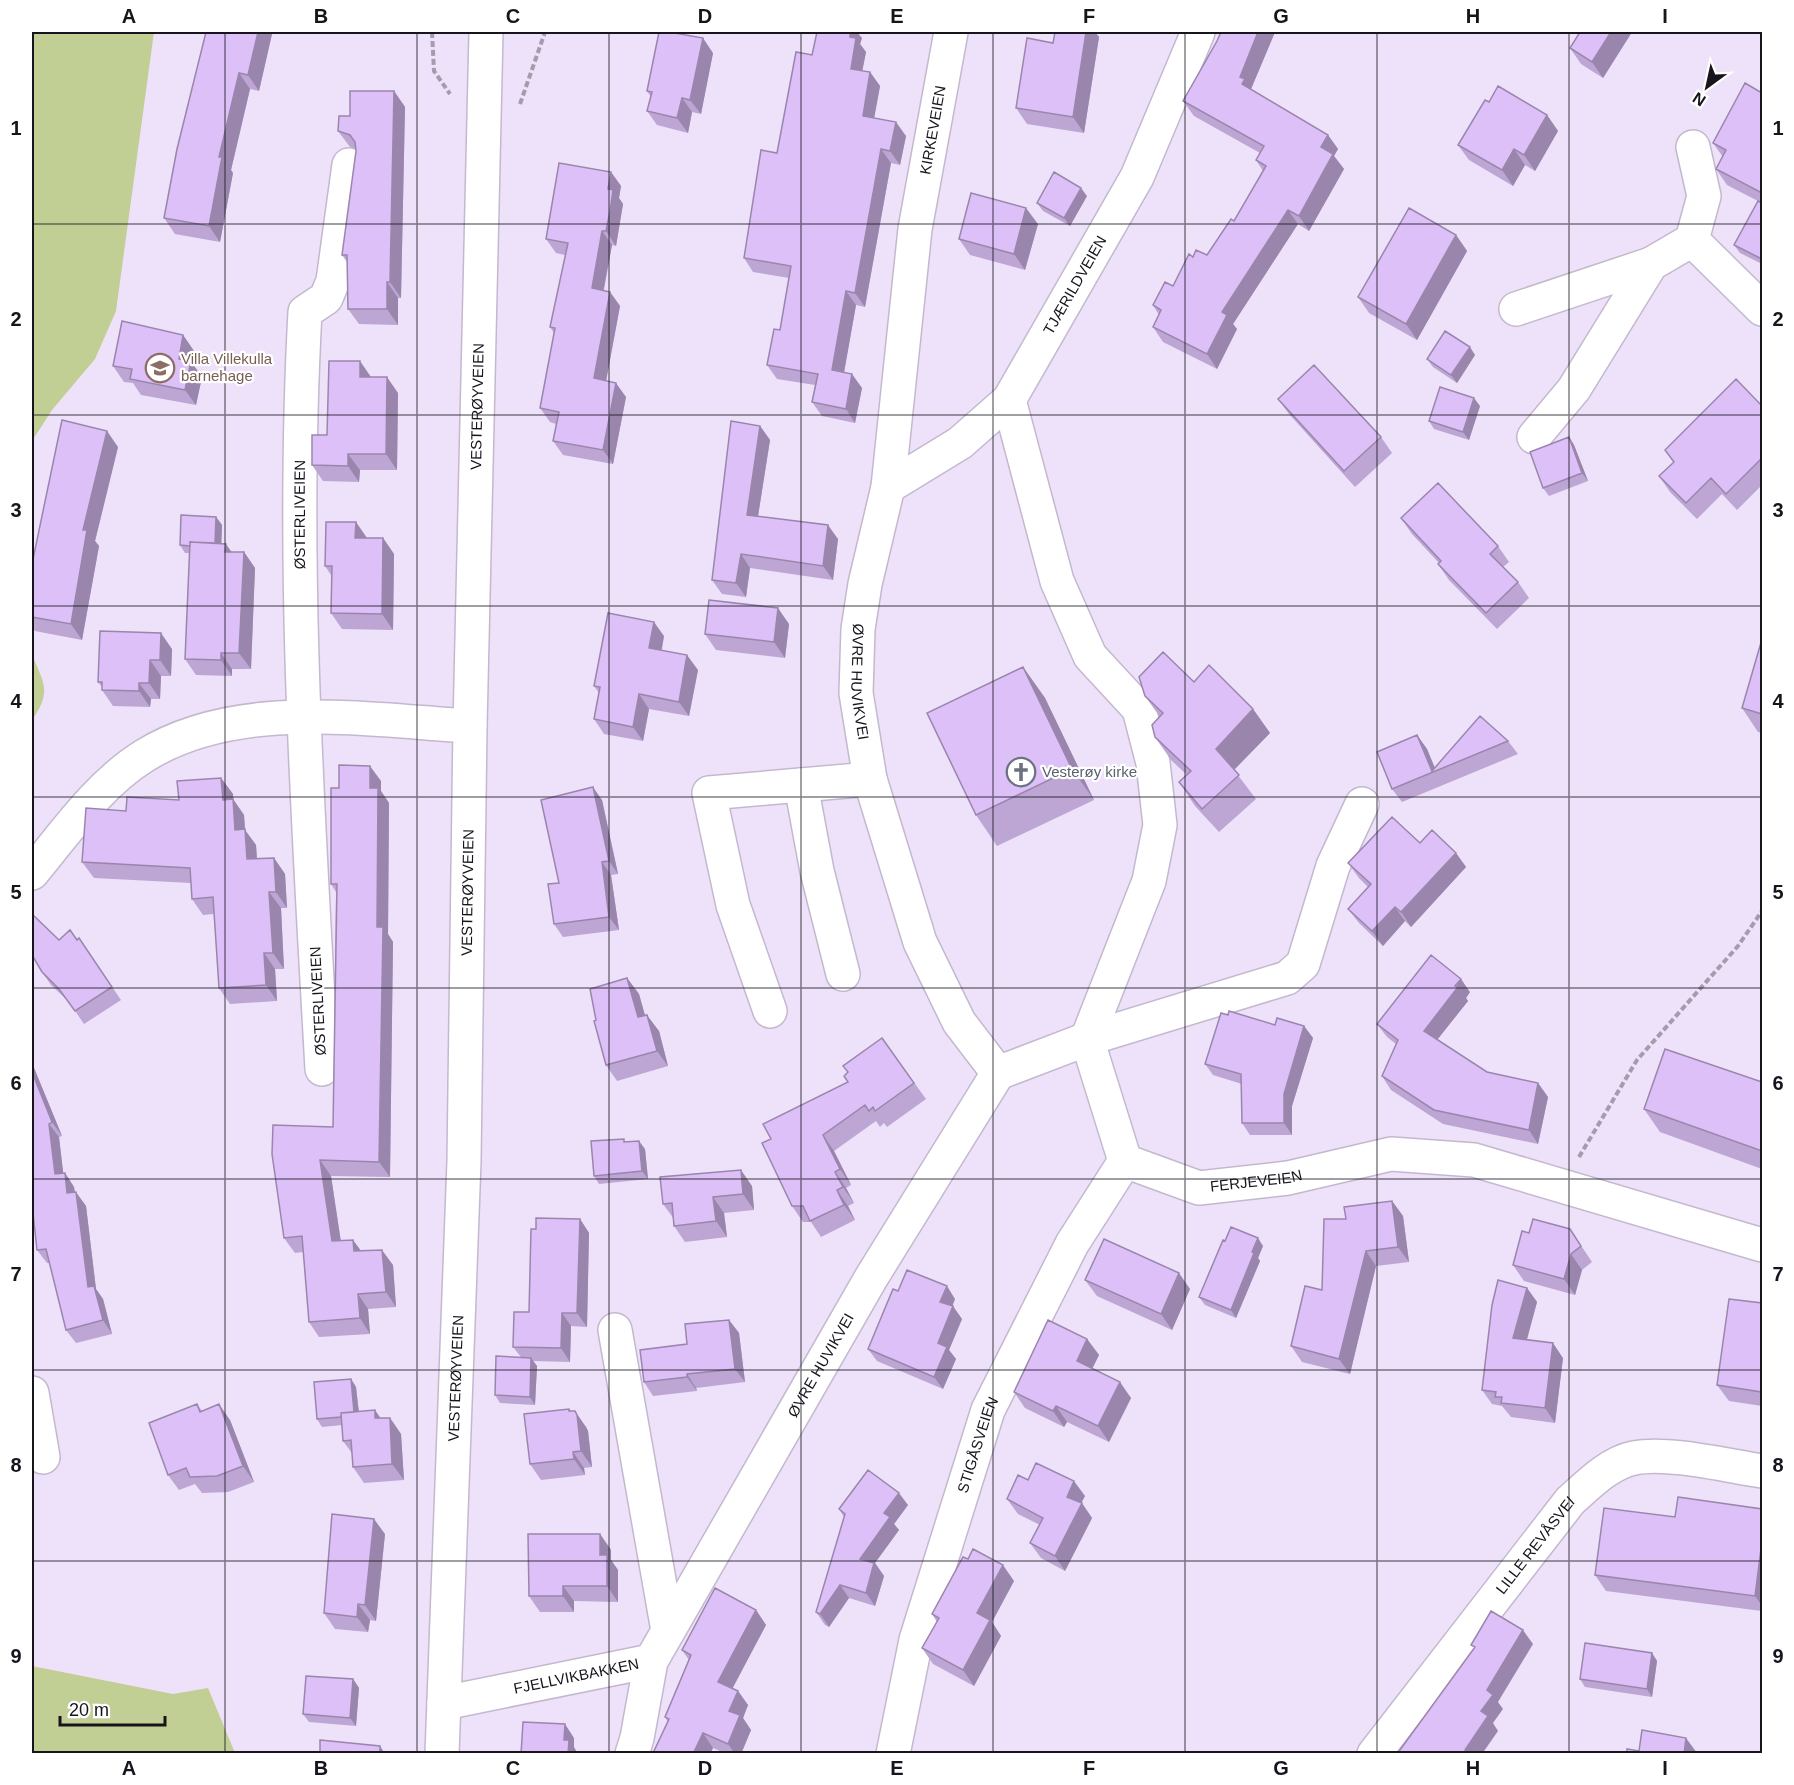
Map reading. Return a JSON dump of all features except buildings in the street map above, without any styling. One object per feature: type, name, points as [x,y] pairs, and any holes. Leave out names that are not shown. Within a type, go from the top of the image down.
[{"type":"street","name":"VESTERØYVEIEN","points":[[442,1754],[464,1161],[470,726],[486,32]]},
{"type":"street","name":"KIRKEVEIEN","points":[[915,229],[951,32]]},
{"type":"street","name":"TJÆRILDVEIEN","points":[[888,487],[960,443],[1010,400],[1137,177],[1198,32]]},
{"type":"street","points":[[1516,309],[1652,264],[1692,240],[1704,196],[1693,147]]},
{"type":"street","name":"ØSTERLIVEIEN","points":[[322,1069],[302,716],[298,433],[305,312],[326,298],[333,281],[349,165]]},
{"type":"street","name":"ØVRE HUVIKVEI","points":[[651,1661],[871,1278],[998,1073],[959,1022],[920,942],[870,779],[856,693],[858,629],[865,584],[888,487],[915,229]]},
{"type":"street","points":[[1692,240],[1762,309]]},
{"type":"street","points":[[1534,437],[1574,389],[1652,264]]},
{"type":"street","points":[[1010,400],[1057,581],[1090,656],[1139,709],[1153,763],[1160,825],[1149,881],[1088,1039],[1125,1161]]},
{"type":"street","points":[[32,873],[72,823],[117,778],[145,755],[218,726],[302,716],[470,726]]},
{"type":"street","points":[[770,1011],[733,905],[709,793],[870,779]]},
{"type":"street","points":[[801,785],[817,871],[843,974]]},
{"type":"street","points":[[998,1073],[1088,1039],[1287,978],[1303,964],[1333,866],[1362,804]]},
{"type":"street","name":"FERJEVEIEN","points":[[1125,1161],[1198,1188],[1288,1178],[1391,1154],[1474,1160],[1762,1245]]},
{"type":"street","name":"STIGÅSVEIEN","points":[[893,1754],[916,1640],[988,1410],[1072,1244],[1125,1161]]},
{"type":"street","points":[[615,1330],[668,1630]]},
{"type":"street","points":[[32,1393],[44,1457]]},
{"type":"street","name":"LILLE REVÅSVEI","points":[[1374,1754],[1570,1501],[1602,1473],[1634,1458],[1674,1458],[1762,1471]]},
{"type":"street","name":"FJELLVIKBAKKEN","points":[[444,1703],[651,1661],[632,1754]]},
{"type":"path","points":[[540,54],[545,32]]},
{"type":"path","points":[[1563,1185],[1637,1060],[1738,946],[1762,911]]},
{"type":"green space","points":[[32,32],[154,32],[116,311],[95,359],[52,410],[32,441]]},
{"type":"green space","points":[[32,655],[43,680],[44,695],[32,720]]},
{"type":"green space","points":[[32,1666],[173,1694],[208,1688],[235,1753],[32,1753]]},
{"type":"place","name":"Villa Villekulla barnehage","points":[[160,368]]},
{"type":"place","name":"Vesterøy kirke","points":[[1021,772]]}]
